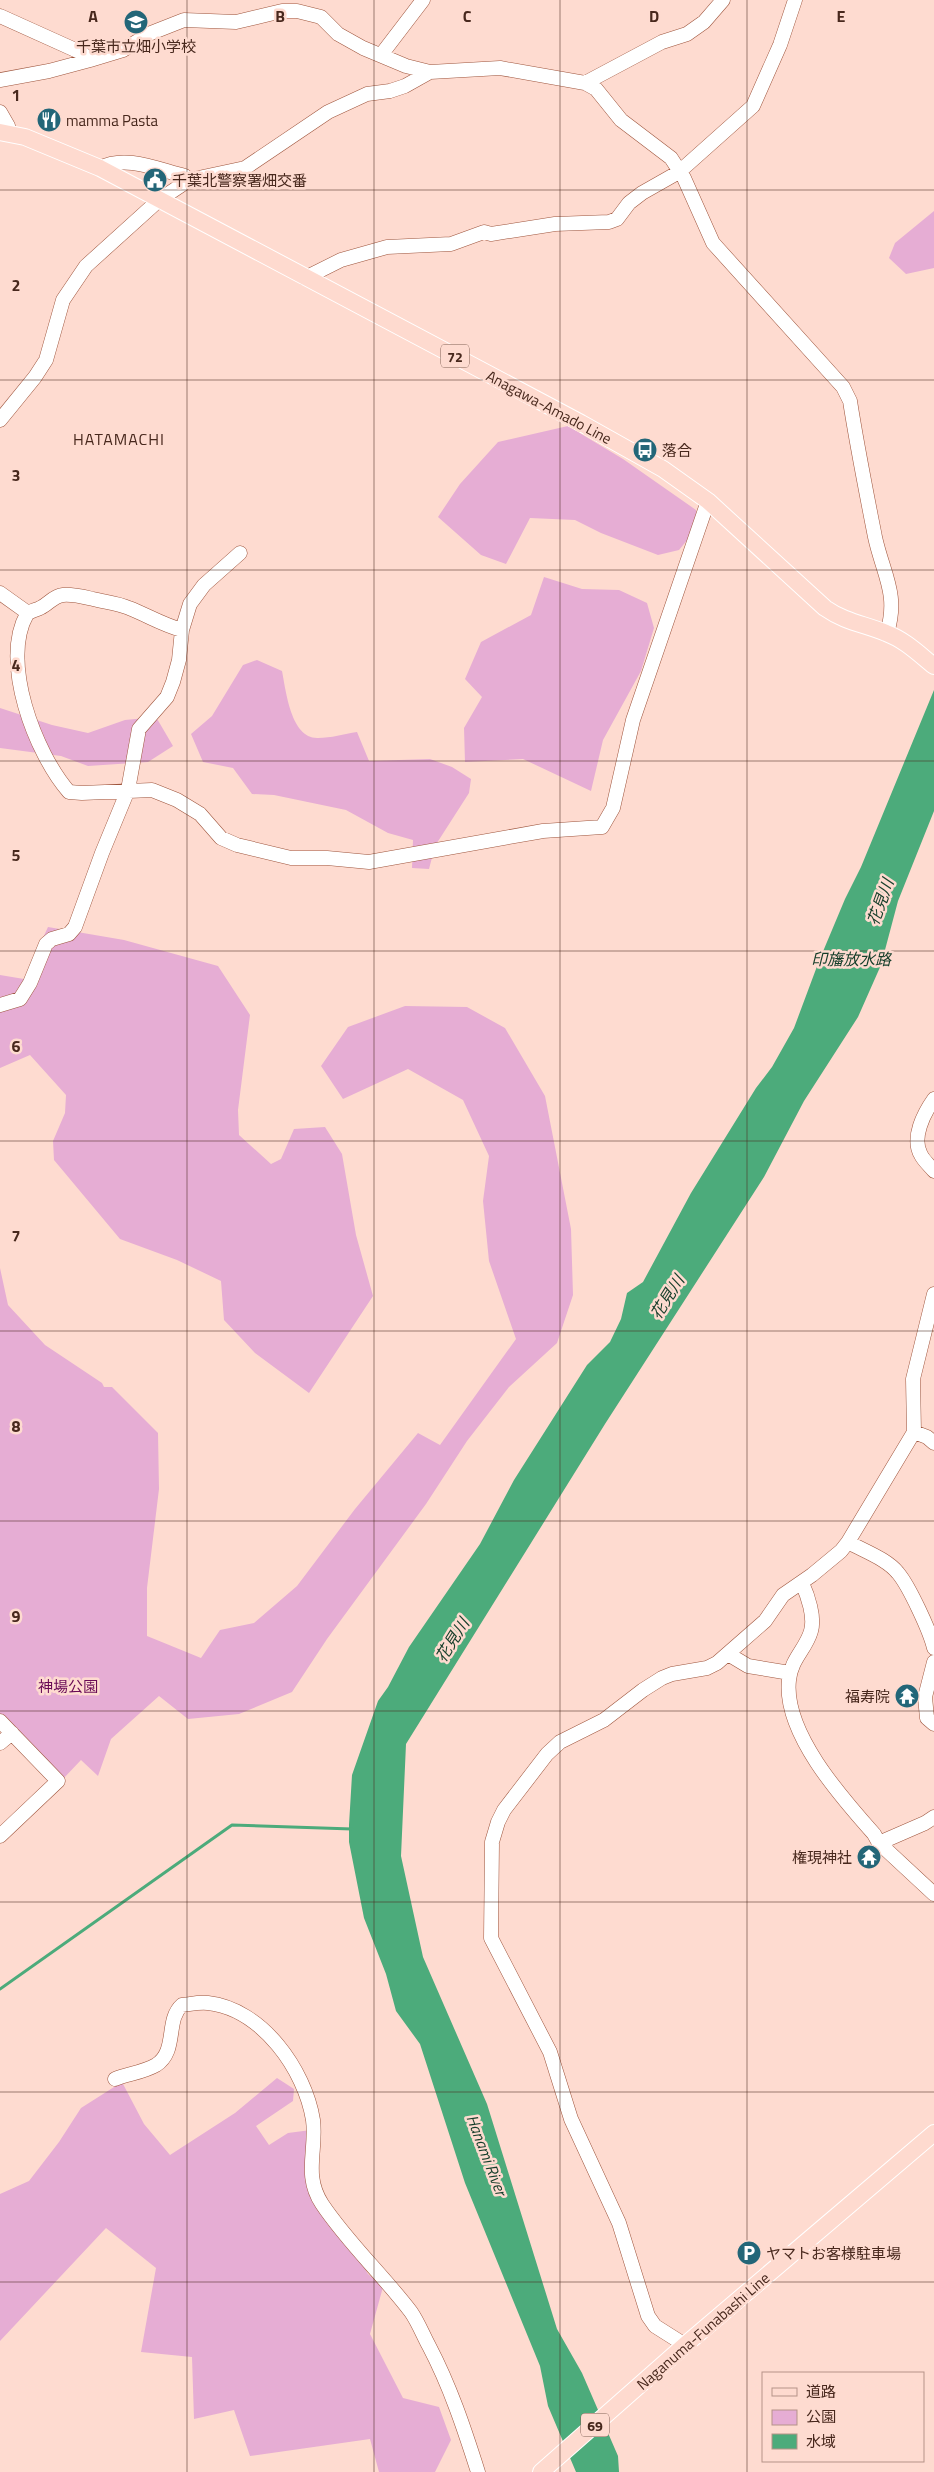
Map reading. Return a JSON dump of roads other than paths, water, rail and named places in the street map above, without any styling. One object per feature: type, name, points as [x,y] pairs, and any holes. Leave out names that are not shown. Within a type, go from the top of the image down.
[{"type":"main road","name":"Anagawa-Amado Line","points":[[5,133],[47,146],[100,168],[663,469],[708,501],[825,608],[850,623],[887,633],[902,640],[932,665]]},
{"type":"main road","name":"Naganuma-Funabashi Line","points":[[541,2472],[685,2345],[934,2133]]},
{"type":"street","points":[[381,55],[422,0]]},
{"type":"street","points":[[585,83],[662,42],[686,34],[704,22],[723,0]]},
{"type":"street","points":[[305,278],[341,260],[387,248],[451,244],[484,232],[524,230],[556,224],[608,222],[617,219],[629,203],[642,192],[680,172],[753,106],[780,45],[795,0]]},
{"type":"street","points":[[0,80],[49,71],[123,50],[151,33],[184,20],[236,22],[282,11],[297,11],[321,18],[349,42],[406,66],[430,72],[500,68],[585,83],[596,89],[621,120],[671,158],[680,172],[713,243],[843,387],[850,401],[878,548],[891,589],[893,614],[887,633]]},
{"type":"street","points":[[0,16],[82,53],[90,60]]},
{"type":"street","points":[[0,420],[35,377],[46,360],[63,300],[86,266],[159,200],[189,180],[245,168],[328,112],[367,94],[390,91],[405,86],[430,72]]},
{"type":"street","points":[[0,112],[8,126],[5,133]]},
{"type":"street","points":[[100,168],[107,164],[126,162],[154,167],[185,176],[189,180]]},
{"type":"street","points":[[182,630],[163,625],[118,604],[80,596],[55,596],[42,607],[28,613],[11,647],[11,680],[19,704],[52,772],[69,792],[152,790],[177,800],[200,814],[221,838],[237,846],[291,858],[327,858],[369,862],[542,831],[602,827],[613,808],[633,720],[708,501]]},
{"type":"street","points":[[0,1005],[20,999],[30,983],[46,944],[52,939],[69,934],[75,927],[102,853],[128,790],[139,729],[143,722],[156,711],[170,689],[179,660],[182,630],[190,604],[204,585],[240,552]]},
{"type":"street","points":[[0,593],[28,613]]},
{"type":"street","points":[[934,1099],[923,1114],[918,1138],[920,1154],[934,1171]]},
{"type":"street","points":[[685,2345],[656,2326],[648,2316],[619,2223],[571,2119],[550,2052],[491,1938],[492,1842],[504,1810],[547,1754],[560,1742],[604,1720],[662,1678],[672,1674],[707,1668],[728,1654],[765,1621],[783,1595],[802,1583],[841,1551],[914,1432],[913,1379],[934,1294]]},
{"type":"street","points":[[914,1432],[928,1437],[934,1443]]},
{"type":"street","points":[[848,1542],[888,1564],[899,1573],[923,1620],[934,1648]]},
{"type":"street","points":[[802,1583],[808,1596],[812,1631],[792,1665],[788,1691],[801,1736],[828,1778],[874,1834],[879,1843],[934,1894]]},
{"type":"street","points":[[728,1654],[748,1666],[790,1673]]},
{"type":"street","points":[[934,1662],[925,1697],[928,1718],[934,1724]]},
{"type":"street","points":[[0,1721],[58,1781],[0,1836]]},
{"type":"street","points":[[0,1743],[12,1733]]},
{"type":"street","points":[[879,1843],[925,1823],[934,1817]]},
{"type":"street","points":[[115,2079],[158,2064],[166,2053],[169,2044],[173,2016],[182,2005],[200,2003],[222,2007],[258,2026],[276,2044],[304,2087],[310,2104],[313,2122],[313,2142],[310,2159],[312,2176],[321,2203],[412,2313],[444,2376],[460,2415],[478,2472]]},
{"type":"water","name":"印旛放水路","points":[[934,690],[934,811],[898,901],[881,965],[858,1017],[804,1101],[764,1177],[605,1424],[406,1744],[401,1856],[423,1957],[487,2104],[557,2329],[582,2373],[618,2456],[619,2472],[576,2472],[548,2406],[540,2366],[465,2183],[420,2044],[396,2011],[386,1974],[364,1918],[349,1842],[352,1775],[378,1701],[388,1687],[409,1647],[480,1544],[514,1480],[587,1365],[610,1342],[621,1319],[627,1293],[643,1282],[691,1193],[756,1088],[772,1067],[794,1028],[819,961],[845,899],[861,867]]},
{"type":"waterway","points":[[0,1989],[232,1825],[352,1829]]},
{"type":"place","name":"千葉市立畑小学校","points":[[136,22]]},
{"type":"place","name":"mamma Pasta","points":[[49,120]]},
{"type":"place","name":"千葉北警察署畑交番","points":[[155,180]]},
{"type":"place","name":"落合","points":[[645,450]]},
{"type":"place","name":"福寿院","points":[[907,1696]]},
{"type":"place","name":"権現神社","points":[[869,1857]]},
{"type":"place","name":"ヤマトお客様駐車場","points":[[749,2253]]},
{"type":"district","name":"HATAMACHI","points":[[119,439]]},
{"type":"water label","name":"花見川","points":[[880,902]]},
{"type":"water label","name":"花見川","points":[[667,1297]]},
{"type":"water label","name":"花見川","points":[[452,1640]]},
{"type":"water label","name":"Hanami River","points":[[487,2155]]},
{"type":"park label","name":"神場公園","points":[[68,1686]]}]
